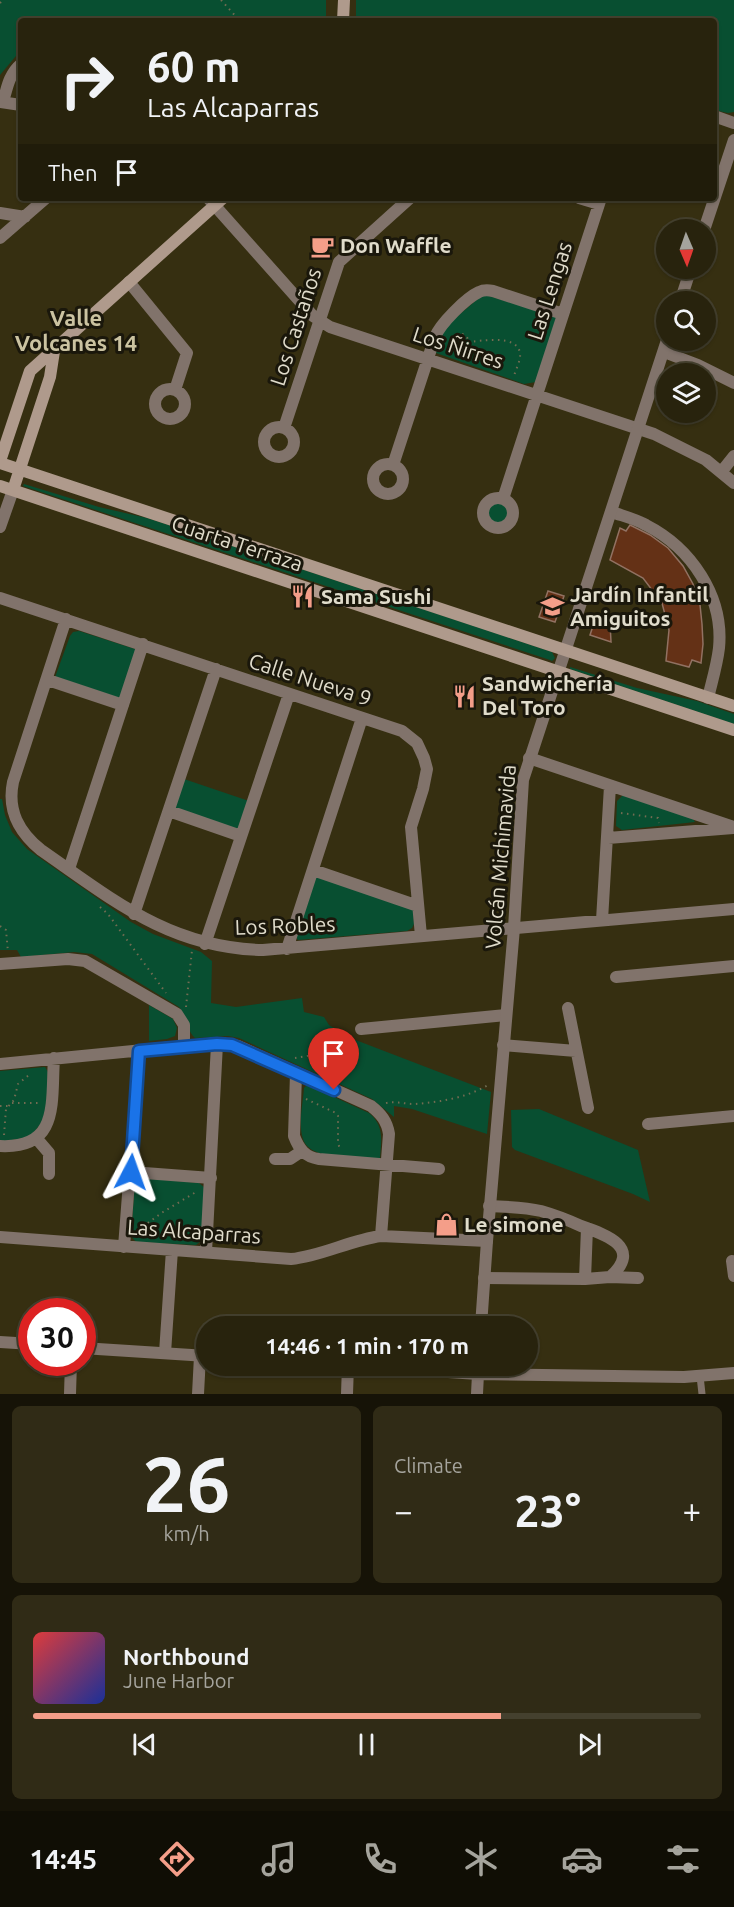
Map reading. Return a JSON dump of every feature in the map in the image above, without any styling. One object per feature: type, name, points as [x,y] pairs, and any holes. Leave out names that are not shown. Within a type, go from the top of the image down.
[{"type":"main road","points":[[343,18],[344,0]]},
{"type":"main road","points":[[0,462],[30,371],[129,282],[214,201]]},
{"type":"main road","points":[[13,490],[50,377],[54,351]]},
{"type":"main road","name":"Cuarta Terraza","points":[[0,462],[734,706]]},
{"type":"main road","name":"Cuarta Terraza","points":[[0,486],[734,730]]},
{"type":"street","points":[[18,66],[9,80],[2,102],[18,105]]},
{"type":"street","points":[[717,117],[734,123]]},
{"type":"street","points":[[717,191],[734,140]]},
{"type":"street","points":[[0,238],[43,201]]},
{"type":"street","name":"Los Ñirres","points":[[216,201],[319,320],[337,330],[640,429],[691,451],[722,471],[734,483]]},
{"type":"street","name":"Los Castaños","points":[[284,428],[339,262],[407,201]]},
{"type":"street","name":"Las Lengas","points":[[503,499],[600,201]]},
{"type":"street","points":[[708,219],[714,201]]},
{"type":"street","points":[[0,213],[25,217]]},
{"type":"street","points":[[129,282],[187,353],[175,390]]},
{"type":"street","points":[[393,465],[440,325],[480,292],[493,291],[563,314]]},
{"type":"street","name":"Volcán Michimavida","points":[[482,1316],[514,928],[522,794],[529,758],[640,429],[663,351]]},
{"type":"street","points":[[674,351],[734,383]]},
{"type":"street","points":[[722,471],[734,456]]},
{"type":"street","points":[[0,527],[13,490]]},
{"type":"street","points":[[612,512],[646,524],[672,541],[691,560],[703,577],[714,601],[719,646],[708,698]]},
{"type":"street","name":"Calle Nueva 9","points":[[0,598],[402,731],[417,743],[424,758],[426,777],[411,827],[421,936]]},
{"type":"street","name":"Los Robles","points":[[66,619],[13,782],[11,806],[16,821],[27,839],[134,914],[199,942],[243,950],[287,949],[734,909]]},
{"type":"street","points":[[69,869],[143,644]]},
{"type":"street","points":[[134,914],[216,669]]},
{"type":"street","points":[[48,680],[123,705]]},
{"type":"street","points":[[199,942],[241,836],[289,694]]},
{"type":"street","points":[[287,949],[362,718]]},
{"type":"street","points":[[529,758],[734,827]]},
{"type":"street","points":[[602,920],[610,786]]},
{"type":"street","points":[[169,811],[241,836]]},
{"type":"street","points":[[608,838],[734,827]]},
{"type":"street","points":[[313,870],[418,906]]},
{"type":"street","points":[[4,964],[68,959],[85,961],[181,1019],[184,1046]]},
{"type":"street","points":[[616,976],[734,966]]},
{"type":"street","points":[[568,1008],[588,1108]]},
{"type":"street","points":[[361,1029],[506,1015]]},
{"type":"street","points":[[207,1252],[217,1044]]},
{"type":"street","points":[[0,1064],[184,1046],[217,1044],[238,1046],[371,1106],[378,1111],[388,1128],[381,1236]]},
{"type":"street","points":[[503,1045],[576,1051]]},
{"type":"street","points":[[124,1247],[139,1051]]},
{"type":"street","points":[[2,1146],[21,1146],[37,1139],[49,1123],[54,1058]]},
{"type":"street","points":[[296,1074],[294,1136],[302,1152],[314,1159],[439,1169]]},
{"type":"street","points":[[648,1124],[734,1116]]},
{"type":"street","points":[[37,1139],[49,1153],[49,1174]]},
{"type":"street","points":[[275,1159],[290,1159],[302,1152]]},
{"type":"street","points":[[131,1172],[212,1178]]},
{"type":"street","points":[[489,1206],[540,1211],[609,1236],[622,1251],[620,1265],[610,1276]]},
{"type":"street","points":[[585,1279],[587,1228]]},
{"type":"street","name":"Las Alcaparras","points":[[0,1237],[291,1259],[308,1257],[381,1236],[487,1241]]},
{"type":"street","points":[[165,1353],[172,1250]]},
{"type":"street","points":[[732,1261],[734,1276]]},
{"type":"street","points":[[484,1278],[585,1279],[610,1276],[638,1278]]},
{"type":"street","points":[[0,1342],[18,1343]]},
{"type":"street","points":[[96,1349],[196,1355]]},
{"type":"street","points":[[538,1371],[684,1377],[734,1373]]},
{"type":"street","points":[[70,1394],[71,1376]]},
{"type":"street","points":[[198,1394],[201,1376]]},
{"type":"street","points":[[346,1376],[347,1394]]},
{"type":"street","points":[[477,1394],[478,1376]]},
{"type":"lane","points":[[700,1376],[702,1394]]},
{"type":"path","points":[[221,0],[237,18]]},
{"type":"path","points":[[463,334],[467,337],[468,342],[466,347],[461,348],[455,344],[455,339],[458,335],[463,334]]},
{"type":"path","points":[[468,342],[504,340],[517,347],[520,355],[511,386]]},
{"type":"path","points":[[609,811],[658,818],[659,834]]},
{"type":"path","points":[[100,907],[108,914],[166,993],[181,1019]]},
{"type":"path","points":[[0,926],[6,930],[7,935],[4,964]]},
{"type":"path","points":[[181,1019],[199,942]]},
{"type":"path","points":[[275,1064],[297,1057],[345,1050],[361,1029]]},
{"type":"path","points":[[2,1146],[5,1114],[12,1103],[18,1084],[31,1073]]},
{"type":"path","points":[[378,1111],[390,1102],[416,1104],[450,1100],[472,1093],[500,1077]]},
{"type":"path","points":[[296,1094],[336,1113],[339,1120],[339,1147],[344,1152]]},
{"type":"path","points":[[12,1103],[51,1103]]},
{"type":"path","points":[[0,1106],[9,1106]]},
{"type":"path","points":[[124,1247],[144,1225],[212,1178]]},
{"type":"green space","points":[[0,0],[326,0],[326,18],[18,18],[18,54],[0,75]]},
{"type":"green space","points":[[356,0],[734,0],[734,112],[717,111],[717,18],[356,18]]},
{"type":"green space","points":[[486,295],[557,317],[536,382],[524,384],[436,353],[445,327],[480,297]]},
{"type":"green space","points":[[24,484],[99,507],[147,518],[552,652],[555,658],[552,661],[23,486]]},
{"type":"green space","points":[[498,502],[506,505],[509,513],[506,521],[498,524],[490,521],[487,513],[490,505]]},
{"type":"green space","points":[[79,631],[138,650],[119,699],[54,680],[70,636],[73,632]]},
{"type":"green space","points":[[570,667],[637,688],[697,701],[734,714],[734,724],[570,669]]},
{"type":"green space","points":[[184,779],[249,801],[238,832],[174,809]]},
{"type":"green space","points":[[623,795],[693,819],[695,822],[622,830],[616,826],[617,801]]},
{"type":"green space","points":[[0,799],[2,799],[12,832],[27,849],[131,922],[153,934],[201,952],[212,961],[211,1003],[236,1007],[302,998],[304,1012],[324,1017],[329,1025],[353,1039],[491,1092],[487,1134],[412,1109],[394,1106],[394,1117],[372,1099],[239,1038],[228,1036],[195,1038],[179,1007],[92,954],[74,952],[21,957],[17,950],[0,950]]},
{"type":"green space","points":[[316,874],[413,907],[414,924],[412,928],[407,931],[298,940],[296,937]]},
{"type":"green space","points":[[149,1005],[173,1019],[177,1028],[175,1036],[149,1041]]},
{"type":"green space","points":[[45,1067],[48,1072],[46,1117],[30,1137],[0,1142],[0,1071]]},
{"type":"green space","points":[[306,1086],[369,1113],[380,1129],[380,1159],[325,1155],[307,1146],[301,1127]]},
{"type":"green space","points":[[539,1109],[638,1150],[650,1202],[515,1150],[512,1147],[511,1110]]},
{"type":"green space","points":[[140,1178],[199,1183],[205,1188],[201,1241],[196,1245],[136,1242],[131,1236],[135,1182]]},
{"type":"building","points":[[630,525],[650,535],[668,548],[683,566],[693,584],[700,605],[702,624],[701,663],[692,660],[689,667],[666,661],[669,630],[662,603],[643,578],[610,560],[620,528],[626,531]]},
{"type":"building","name":"Jardín Infantil Amiguitos","points":[[548,591],[564,596],[555,622],[539,617]]},
{"type":"building","points":[[597,614],[610,623],[611,642],[590,635]]},
{"type":"place","name":"Don Waffle","points":[[322,246]]},
{"type":"place","name":"Sama Sushi","points":[[303,597]]},
{"type":"place","name":"Jardín Infantil Amiguitos","points":[[552,607]]},
{"type":"place","name":"Sandwichería Del Toro","points":[[464,696]]},
{"type":"place","name":"Le simone","points":[[446,1225]]},
{"type":"district","name":"Valle Volcanes 14","points":[[76,330]]},
{"type":"route","points":[[131,1172],[139,1051],[217,1044],[238,1046],[334,1090]]}]
